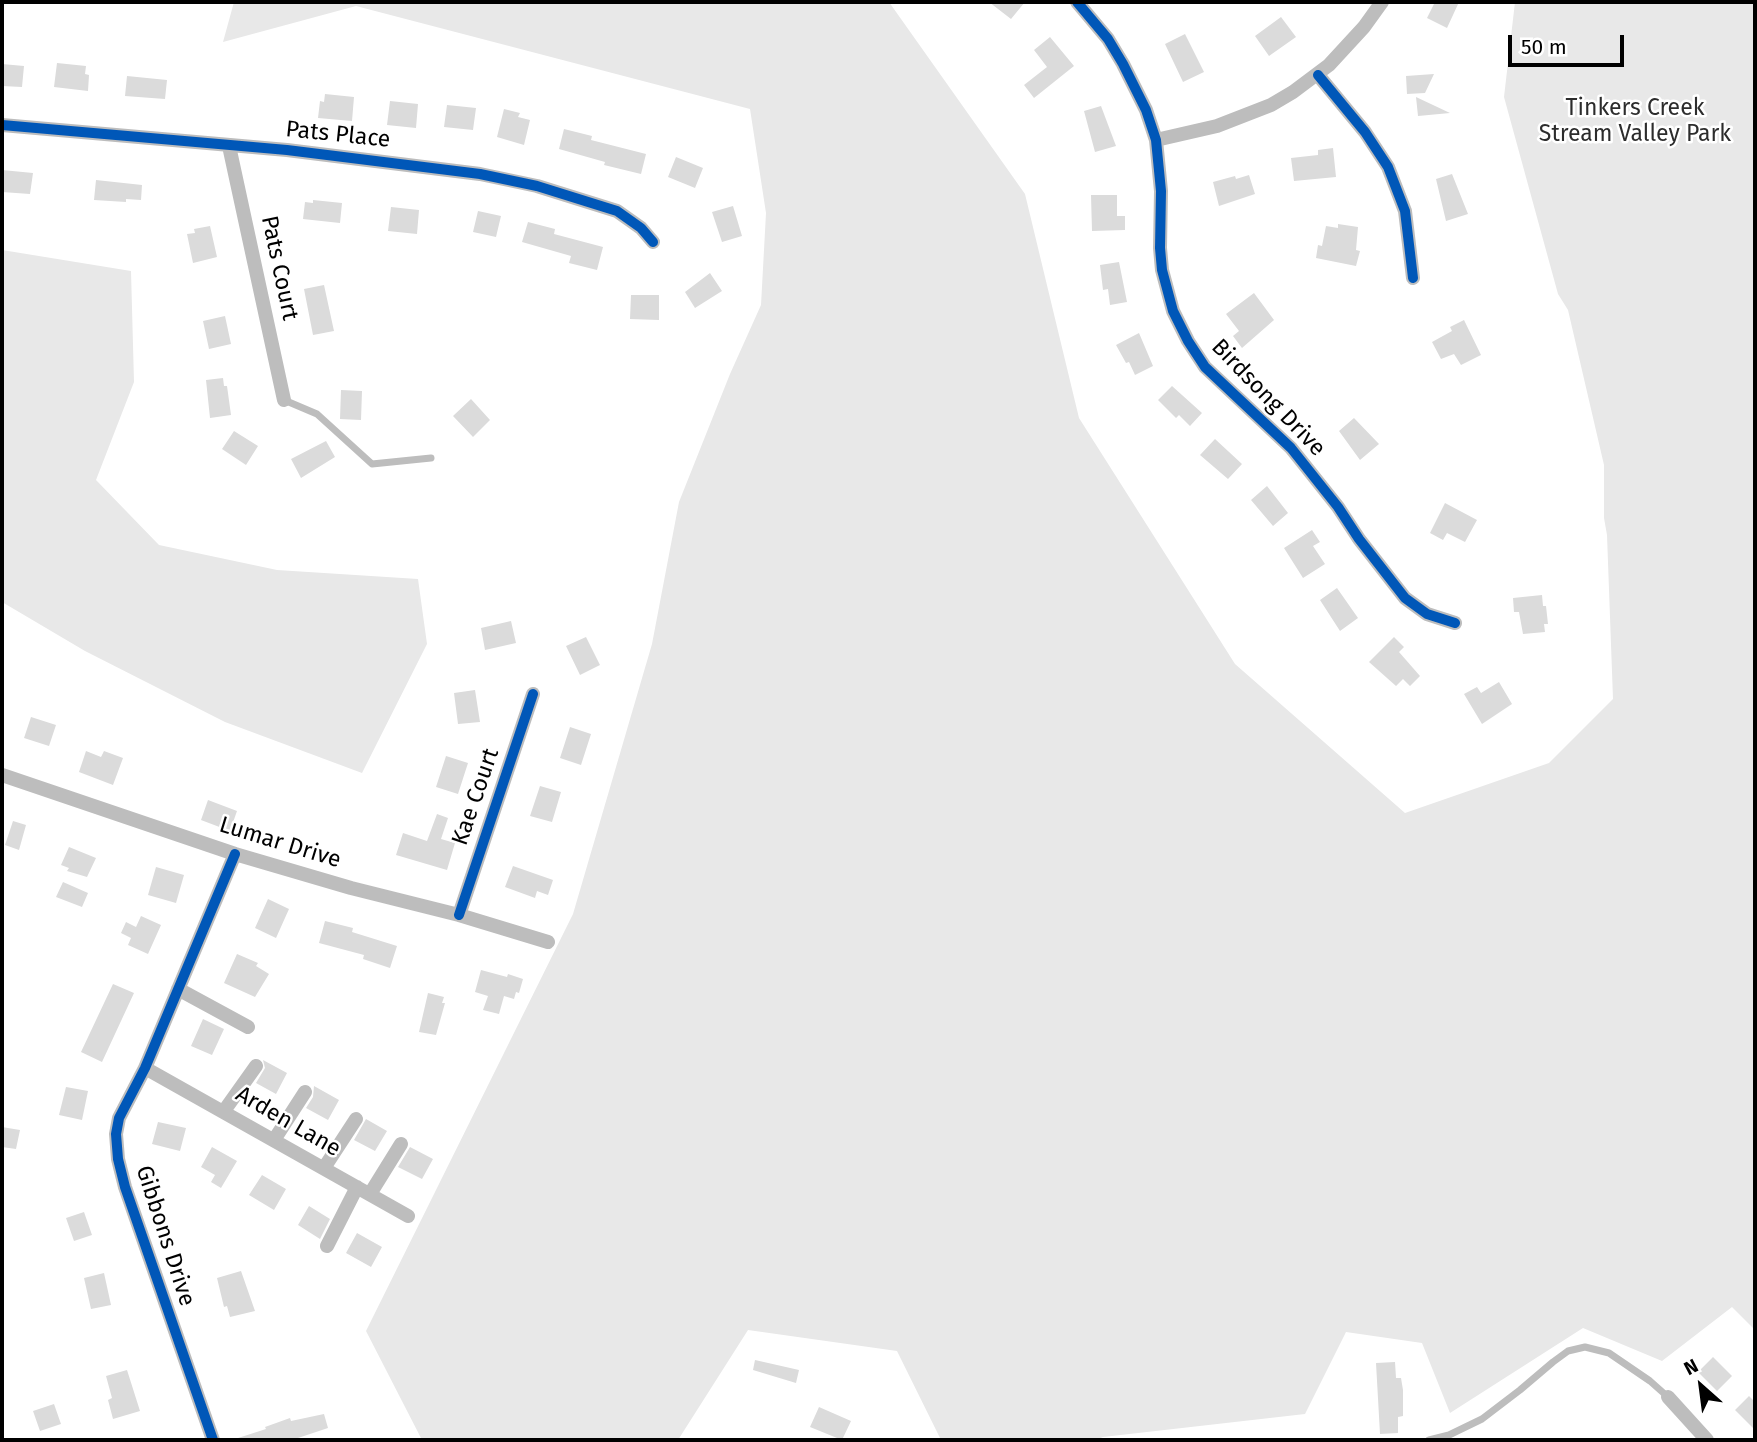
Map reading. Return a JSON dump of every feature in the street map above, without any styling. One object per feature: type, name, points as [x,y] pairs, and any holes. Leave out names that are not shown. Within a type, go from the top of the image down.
[{"type":"street","name":"Birdsong Drive","points":[[1077,2],[1108,39],[1123,64],[1146,110],[1156,140],[1160,166],[1162,270],[1173,311],[1188,341],[1205,367],[1291,448],[1405,598],[1427,614],[1455,622]]},
{"type":"street","points":[[1156,140],[1217,126],[1293,92],[1318,75],[1364,27],[1382,2]]},
{"type":"street","points":[[1318,75],[1365,132],[1394,180],[1405,211],[1413,278]]},
{"type":"street","name":"Pats Place","points":[[2,125],[432,166],[480,174],[537,186],[617,211],[641,228],[653,242]]},
{"type":"street","name":"Pats Court","points":[[229,146],[284,400]]},
{"type":"street","name":"Kae Court","points":[[459,915],[533,694]]},
{"type":"street","name":"Lumar Drive","points":[[2,775],[235,854],[548,942]]},
{"type":"street","name":"Gibbons Drive","points":[[213,1440],[125,1187],[118,1159],[116,1134],[119,1118],[145,1068],[235,854]]},
{"type":"street","points":[[178,989],[248,1027]]},
{"type":"street","points":[[223,1111],[256,1066]]},
{"type":"street","name":"Arden Lane","points":[[145,1068],[408,1216]]},
{"type":"street","points":[[274,1140],[306,1091]]},
{"type":"street","points":[[324,1168],[356,1119]]},
{"type":"street","points":[[327,1246],[363,1190],[401,1144]]},
{"type":"street","points":[[1668,1397],[1707,1440]]},
{"type":"lane","points":[[284,400],[317,414],[372,464],[431,458]]},
{"type":"lane","points":[[1429,1440],[1449,1435],[1482,1419],[1553,1362],[1569,1351],[1584,1347],[1609,1353],[1668,1397]]},
{"type":"green space","name":"Tinkers Creek Stream Valley Park","points":[[234,2],[889,2],[1025,194],[1079,418],[1235,664],[1405,813],[1549,763],[1613,699],[1604,465],[1568,310],[1558,294],[1504,97],[1515,2],[1755,2],[1755,1330],[1732,1307],[1662,1361],[1583,1328],[1450,1413],[1422,1343],[1346,1332],[1305,1414],[1103,1437],[1096,1440],[941,1440],[897,1351],[748,1330],[678,1440],[422,1440],[366,1331],[573,914],[652,644],[679,502],[730,374],[761,305],[766,213],[750,109],[356,6],[223,42]]},
{"type":"green space","points":[[2,250],[131,271],[134,382],[96,480],[159,545],[277,570],[418,579],[427,644],[362,773],[225,722],[85,651],[2,602]]},
{"type":"building","points":[[989,2],[1025,2],[1011,19]]},
{"type":"building","points":[[1435,2],[1459,2],[1447,28],[1427,18]]},
{"type":"building","points":[[1281,17],[1296,37],[1269,56],[1255,36]]},
{"type":"building","points":[[1185,34],[1204,72],[1183,82],[1165,44]]},
{"type":"building","points":[[1050,37],[1074,66],[1034,98],[1024,85],[1047,67],[1034,50]]},
{"type":"building","points":[[57,63],[86,66],[85,74],[89,75],[88,91],[54,87]]},
{"type":"building","points":[[2,64],[24,66],[22,87],[2,86]]},
{"type":"building","points":[[1434,74],[1425,93],[1407,94],[1406,76]]},
{"type":"building","points":[[127,76],[167,80],[165,99],[125,96]]},
{"type":"building","points":[[325,94],[354,97],[352,121],[318,118],[320,101],[324,102]]},
{"type":"building","points":[[1416,97],[1450,113],[1418,116]]},
{"type":"building","points":[[390,101],[418,104],[416,128],[387,125]]},
{"type":"building","points":[[447,105],[476,108],[473,130],[444,127]]},
{"type":"building","points":[[1101,106],[1116,146],[1095,152],[1084,111]]},
{"type":"building","points":[[504,109],[520,113],[518,117],[530,120],[524,145],[497,137]]},
{"type":"building","points":[[564,129],[592,136],[591,140],[646,154],[641,174],[604,165],[605,162],[559,149]]},
{"type":"building","points":[[1333,148],[1336,177],[1294,181],[1291,158],[1318,155],[1318,150]]},
{"type":"building","points":[[676,157],[703,168],[695,188],[668,177]]},
{"type":"building","points":[[2,170],[33,173],[30,194],[2,192]]},
{"type":"building","points":[[1452,174],[1468,214],[1446,221],[1436,179]]},
{"type":"building","points":[[1249,175],[1255,194],[1219,206],[1213,182]]},
{"type":"building","points":[[96,180],[142,185],[141,200],[94,200]]},
{"type":"building","points":[[1091,195],[1117,195],[1117,216],[1125,216],[1125,230],[1092,231]]},
{"type":"building","points":[[313,200],[342,203],[340,223],[303,219],[305,202],[313,203]]},
{"type":"building","points":[[733,206],[742,236],[722,242],[712,212]]},
{"type":"building","points":[[391,207],[419,210],[417,234],[388,231]]},
{"type":"building","points":[[478,211],[501,216],[496,237],[473,232]]},
{"type":"building","points":[[528,222],[555,229],[554,234],[603,247],[597,270],[569,263],[571,256],[522,242]]},
{"type":"building","points":[[1338,224],[1358,227],[1356,250],[1360,251],[1356,266],[1316,258],[1318,245],[1322,246],[1326,226],[1338,228]]},
{"type":"building","points":[[210,226],[217,257],[193,263],[187,234],[195,233],[194,229]]},
{"type":"building","points":[[1119,262],[1127,302],[1110,305],[1108,289],[1103,290],[1100,265]]},
{"type":"building","points":[[710,273],[722,291],[695,308],[685,292]]},
{"type":"building","points":[[324,285],[334,331],[313,335],[304,289]]},
{"type":"building","points":[[1254,293],[1274,320],[1242,348],[1233,336],[1239,331],[1226,314]]},
{"type":"building","points":[[631,295],[659,295],[659,320],[630,319]]},
{"type":"building","points":[[225,316],[231,344],[209,349],[203,321]]},
{"type":"building","points":[[1464,320],[1481,355],[1461,365],[1454,354],[1441,359],[1432,342],[1452,331],[1450,327]]},
{"type":"building","points":[[1139,333],[1153,366],[1135,375],[1116,345]]},
{"type":"building","points":[[223,378],[224,386],[227,386],[231,415],[210,418],[206,380]]},
{"type":"building","points":[[1172,386],[1202,413],[1190,426],[1179,415],[1176,418],[1158,400]]},
{"type":"building","points":[[341,390],[362,391],[361,420],[340,419]]},
{"type":"building","points":[[471,399],[490,420],[473,437],[453,416]]},
{"type":"building","points":[[1354,418],[1379,444],[1360,460],[1339,431]]},
{"type":"building","points":[[234,431],[258,446],[246,465],[222,449]]},
{"type":"building","points":[[1215,439],[1242,464],[1228,479],[1200,455]]},
{"type":"building","points":[[326,441],[335,457],[301,478],[291,459]]},
{"type":"building","points":[[1267,486],[1288,513],[1273,526],[1251,500]]},
{"type":"building","points":[[1445,503],[1477,520],[1465,542],[1447,533],[1443,540],[1430,533]]},
{"type":"building","points":[[1312,530],[1320,542],[1313,546],[1325,564],[1303,578],[1284,548]]},
{"type":"building","points":[[1337,588],[1358,618],[1340,631],[1320,600]]},
{"type":"building","points":[[1542,595],[1548,624],[1544,624],[1545,632],[1523,634],[1519,612],[1514,612],[1513,598]]},
{"type":"building","points":[[511,621],[516,643],[485,650],[481,628]]},
{"type":"building","points":[[586,637],[600,665],[580,675],[566,646]]},
{"type":"building","points":[[1394,637],[1404,647],[1399,652],[1420,676],[1410,686],[1403,679],[1396,686],[1369,662]]},
{"type":"building","points":[[1499,682],[1512,704],[1482,724],[1464,694],[1477,687],[1481,693]]},
{"type":"building","points":[[475,690],[480,722],[458,724],[454,693]]},
{"type":"building","points":[[31,717],[56,725],[49,746],[24,738]]},
{"type":"building","points":[[570,727],[591,734],[581,765],[560,758]]},
{"type":"building","points":[[86,751],[101,757],[104,751],[123,758],[113,785],[79,772]]},
{"type":"building","points":[[446,756],[468,763],[458,794],[436,787]]},
{"type":"building","points":[[540,786],[561,792],[552,822],[530,816]]},
{"type":"building","points":[[208,800],[237,811],[230,831],[201,820]]},
{"type":"building","points":[[437,814],[448,818],[441,839],[455,843],[447,870],[396,855],[403,833],[427,841]]},
{"type":"building","points":[[13,821],[26,825],[19,850],[5,845]]},
{"type":"building","points":[[69,847],[96,858],[87,877],[67,871],[69,868],[61,865]]},
{"type":"building","points":[[513,866],[553,880],[548,895],[537,891],[535,898],[505,887]]},
{"type":"building","points":[[156,867],[184,875],[176,903],[148,895]]},
{"type":"building","points":[[63,882],[88,893],[82,907],[56,897]]},
{"type":"building","points":[[268,899],[289,909],[276,938],[255,928]]},
{"type":"building","points":[[141,916],[161,925],[148,954],[128,945],[131,938],[121,933],[126,922],[136,927]]},
{"type":"building","points":[[325,921],[353,928],[352,932],[397,946],[390,968],[363,959],[364,955],[319,943]]},
{"type":"building","points":[[237,954],[258,963],[256,966],[269,974],[255,997],[224,983]]},
{"type":"building","points":[[481,970],[523,979],[514,999],[504,996],[499,1014],[483,1010],[488,996],[475,992]]},
{"type":"building","points":[[113,984],[134,993],[102,1062],[81,1052]]},
{"type":"building","points":[[428,993],[444,997],[442,1003],[445,1003],[436,1035],[419,1032]]},
{"type":"building","points":[[203,1019],[224,1029],[212,1055],[191,1046]]},
{"type":"building","points":[[263,1060],[287,1073],[276,1094],[256,1083],[265,1068]]},
{"type":"building","points":[[314,1086],[339,1100],[328,1120],[306,1108],[313,1097]]},
{"type":"building","points":[[66,1087],[88,1091],[82,1120],[59,1115]]},
{"type":"building","points":[[366,1119],[387,1131],[375,1151],[354,1140]]},
{"type":"building","points":[[158,1122],[186,1128],[180,1151],[152,1144]]},
{"type":"building","points":[[2,1127],[20,1130],[16,1149],[2,1147]]},
{"type":"building","points":[[212,1147],[237,1161],[221,1188],[211,1182],[215,1175],[201,1167]]},
{"type":"building","points":[[410,1147],[433,1159],[422,1179],[398,1167]]},
{"type":"building","points":[[262,1175],[286,1189],[274,1210],[249,1195]]},
{"type":"building","points":[[309,1206],[330,1219],[320,1239],[298,1225]]},
{"type":"building","points":[[84,1212],[92,1235],[74,1241],[66,1218]]},
{"type":"building","points":[[357,1233],[382,1247],[371,1267],[346,1253]]},
{"type":"building","points":[[241,1271],[255,1311],[230,1317],[227,1306],[224,1307],[217,1278]]},
{"type":"building","points":[[104,1273],[111,1305],[91,1309],[84,1278]]},
{"type":"building","points":[[1713,1357],[1732,1376],[1717,1391],[1698,1372]]},
{"type":"building","points":[[755,1360],[799,1370],[796,1383],[753,1370]]},
{"type":"building","points":[[1395,1362],[1396,1378],[1401,1378],[1403,1390],[1403,1416],[1398,1417],[1398,1433],[1380,1434],[1376,1363]]},
{"type":"building","points":[[127,1370],[140,1411],[113,1419],[108,1400],[112,1398],[106,1376]]},
{"type":"building","points":[[1749,1396],[1755,1402],[1755,1430],[1735,1410]]},
{"type":"building","points":[[54,1404],[61,1424],[40,1431],[33,1411]]},
{"type":"building","points":[[819,1407],[851,1421],[842,1440],[810,1427]]},
{"type":"building","points":[[324,1414],[328,1428],[292,1440],[238,1440],[290,1418],[291,1421]]},
{"type":"cycle path","points":[[1077,2],[1108,39],[1123,64],[1146,110],[1156,140],[1161,191],[1162,270],[1173,311],[1188,341],[1205,367],[1291,448],[1405,598],[1427,614],[1455,623]]},
{"type":"cycle path","points":[[1318,75],[1365,132],[1388,167],[1405,211],[1413,278]]},
{"type":"cycle path","points":[[2,125],[287,150],[480,174],[537,186],[617,211],[641,228],[653,242]]},
{"type":"cycle path","points":[[459,915],[533,694]]},
{"type":"cycle path","points":[[213,1440],[125,1187],[118,1159],[116,1134],[119,1118],[145,1068],[235,854]]}]
